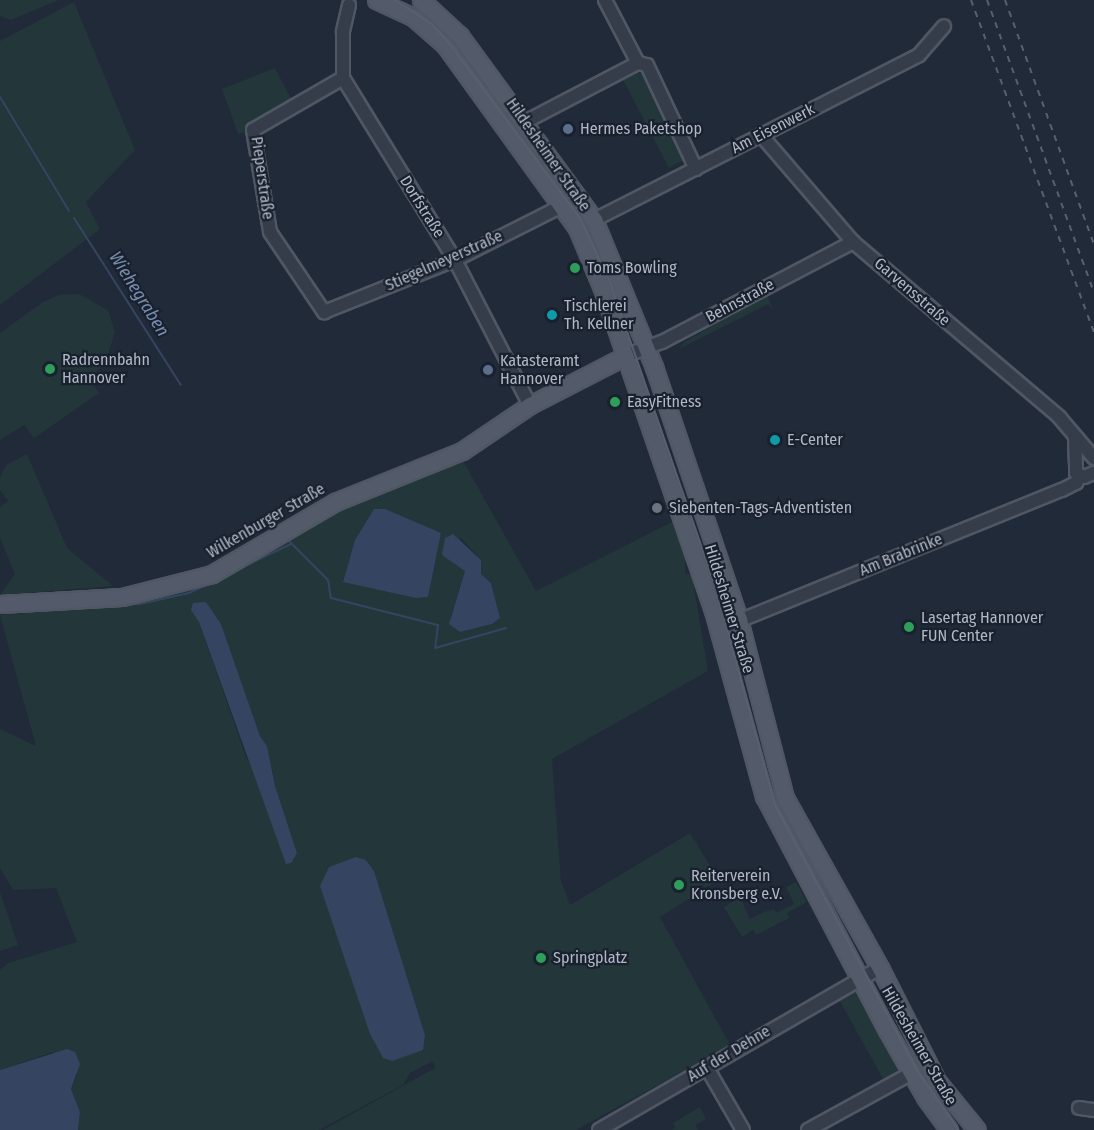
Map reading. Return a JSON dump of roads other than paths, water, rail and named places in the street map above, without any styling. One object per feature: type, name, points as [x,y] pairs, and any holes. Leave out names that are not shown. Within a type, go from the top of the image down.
[{"type":"main road","name":"Hildesheimer Straße","points":[[376,0],[413,17],[445,45],[577,228],[625,356],[719,629],[764,796],[859,979],[912,1073],[949,1130]]},
{"type":"main road","name":"Hildesheimer Straße","points":[[421,0],[460,36],[594,220],[646,348],[739,620],[785,798],[880,968],[937,1082],[976,1130]]},
{"type":"main road","name":"Wilkenburger Straße","points":[[0,604],[122,597],[212,574],[335,502],[478,443],[530,405],[625,356]]},
{"type":"street","points":[[605,0],[638,63]]},
{"type":"street","points":[[343,78],[342,32],[349,5]]},
{"type":"street","name":"Am Eisenwerk","points":[[594,220],[919,55],[944,27]]},
{"type":"street","points":[[523,123],[638,63],[647,65],[696,169]]},
{"type":"street","name":"Dorfstraße","points":[[343,78],[454,260],[530,405]]},
{"type":"street","name":"Pieperstraße","points":[[324,312],[270,232],[253,130],[343,78]]},
{"type":"street","name":"Garvensstraße","points":[[761,135],[853,242],[1059,417],[1075,438],[1087,446],[1094,458]]},
{"type":"street","name":"Stiegelmeyerstraße","points":[[324,312],[454,260],[562,206]]},
{"type":"street","name":"Behnstraße","points":[[625,356],[646,348],[853,242]]},
{"type":"street","points":[[1075,438],[1073,466],[1080,476],[1094,473]]},
{"type":"street","name":"Am Brabrinke","points":[[719,629],[1062,490],[1080,476]]},
{"type":"street","name":"Hildesheimer Straße","points":[[859,979],[880,968]]},
{"type":"street","name":"Auf der Dehne","points":[[605,1129],[859,979]]},
{"type":"street","points":[[707,1068],[743,1130]]},
{"type":"street","points":[[808,1130],[912,1073]]},
{"type":"street","points":[[1079,1108],[1094,1110]]},
{"type":"water","points":[[374,509],[385,509],[441,533],[428,597],[416,598],[343,582],[355,540]]},
{"type":"water","points":[[453,534],[481,560],[481,574],[491,583],[500,618],[492,624],[460,632],[449,624],[465,571],[442,555],[445,538]]},
{"type":"water","points":[[206,602],[221,624],[260,736],[267,746],[275,786],[297,853],[291,863],[286,864],[199,622],[191,610],[193,603]]},
{"type":"water","points":[[356,857],[366,860],[374,871],[425,1035],[423,1050],[392,1061],[383,1058],[370,1034],[320,886],[329,867]]},
{"type":"water","points":[[67,1049],[75,1052],[80,1064],[71,1089],[80,1112],[78,1130],[0,1130],[0,1070]]},
{"type":"waterway","name":"Wiehegraben","points":[[0,97],[69,211]]},
{"type":"waterway","name":"Wiehegraben","points":[[74,218],[181,385]]},
{"type":"waterway","points":[[286,538],[328,580],[331,598],[438,625],[435,648],[506,628]]},
{"type":"waterway","points":[[218,579],[291,544]]},
{"type":"waterway","points":[[0,612],[140,604],[189,593],[213,582]]},
{"type":"tram line","points":[[395,0],[432,24],[448,41],[581,219],[611,284],[717,590],[775,804],[918,1071],[959,1130]]},
{"type":"railway","points":[[971,0],[1094,333]]},
{"type":"railway","points":[[987,0],[1094,292]]},
{"type":"railway","points":[[1005,0],[1094,244]]},
{"type":"place","name":"Hermes Paketshop","points":[[568,129]]},
{"type":"place","name":"Toms Bowling","points":[[575,268]]},
{"type":"place","name":"Tischlerei Th. Kellner","points":[[552,315]]},
{"type":"place","name":"Radrennbahn Hannover","points":[[50,369]]},
{"type":"place","name":"Katasteramt Hannover","points":[[488,370]]},
{"type":"place","name":"EasyFitness","points":[[615,402]]},
{"type":"place","name":"E-Center","points":[[775,440]]},
{"type":"place","name":"Siebenten-Tags-Adventisten","points":[[657,508]]},
{"type":"place","name":"Lasertag Hannover FUN Center","points":[[909,627]]},
{"type":"place","name":"Reiterverein Kronsberg e.V.","points":[[679,885]]},
{"type":"place","name":"Springplatz","points":[[541,958]]}]
